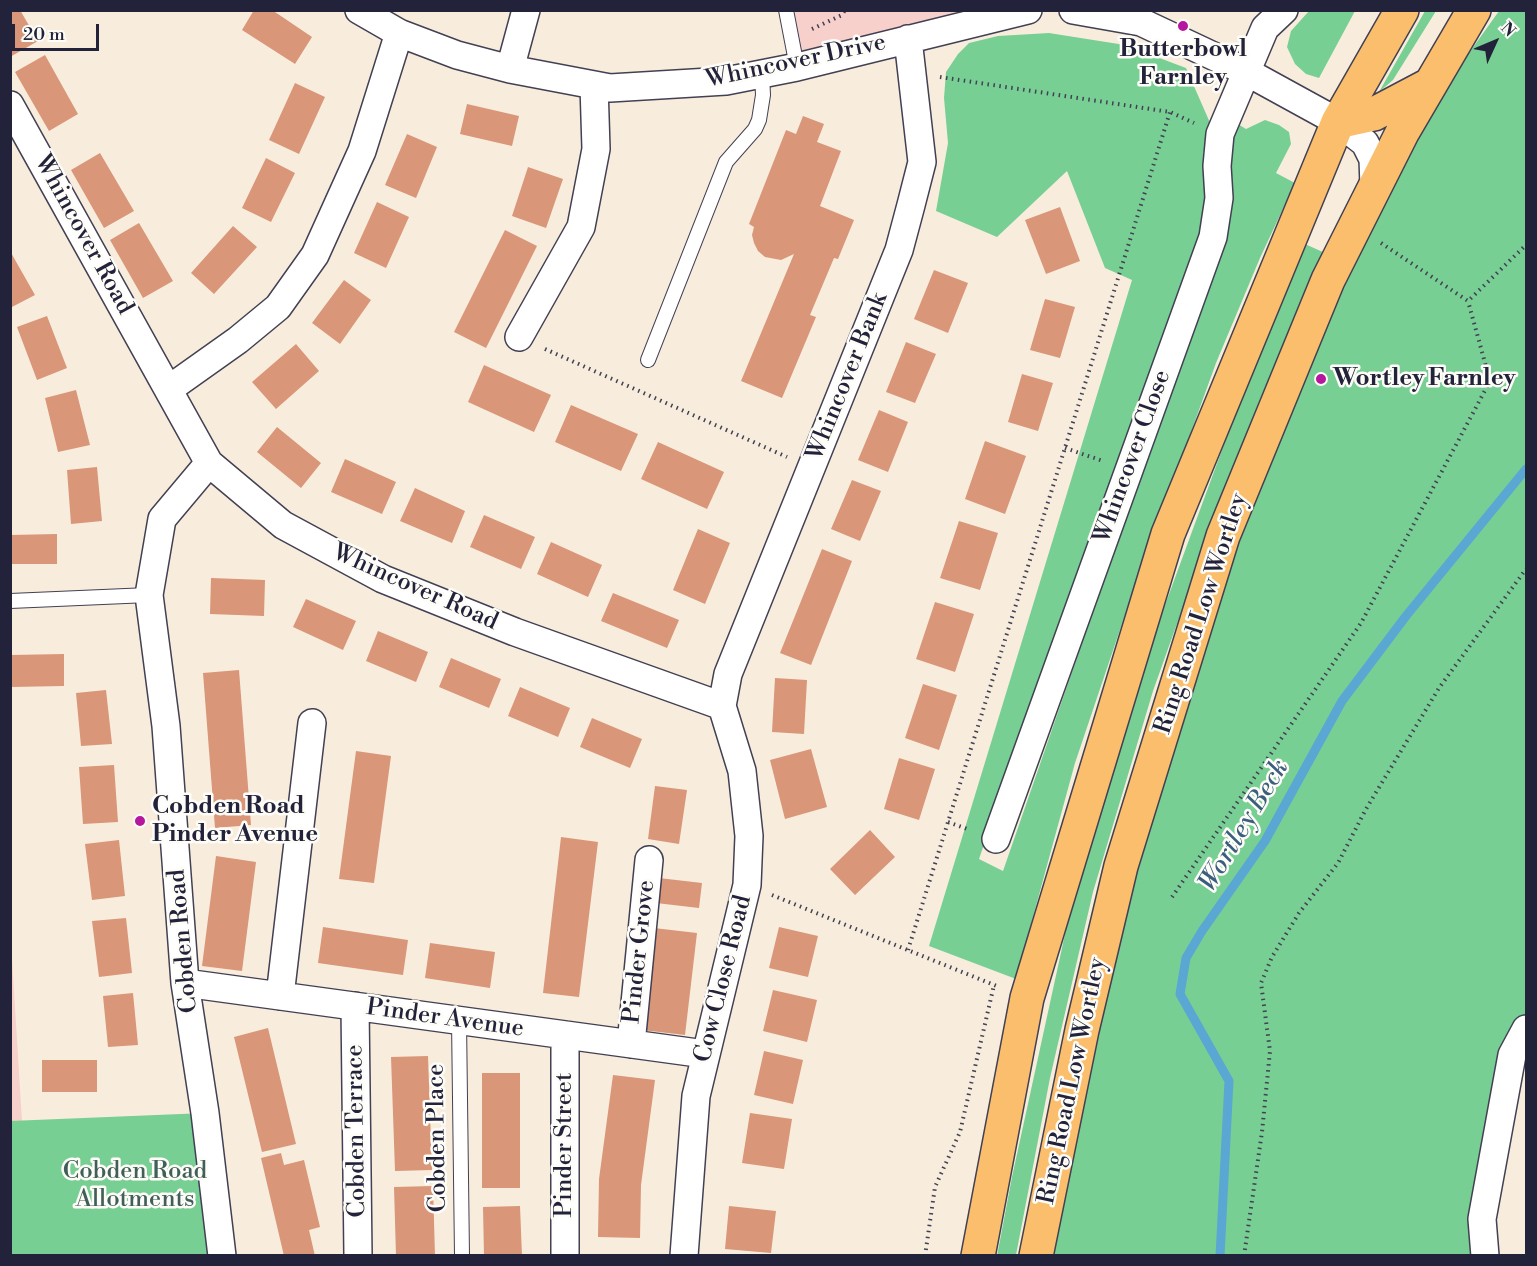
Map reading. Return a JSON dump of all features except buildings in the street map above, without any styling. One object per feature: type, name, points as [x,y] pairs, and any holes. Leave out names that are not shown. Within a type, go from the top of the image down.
[{"type":"highway","points":[[978,1256],[1027,998],[1168,534],[1338,122],[1402,10]]},
{"type":"highway","name":"Ring Road Low Wortley","points":[[1036,1256],[1082,1030],[1121,866],[1223,536],[1328,280],[1374,186],[1474,10]]},
{"type":"highway","points":[[1338,122],[1374,114],[1431,84]]},
{"type":"street","name":"Whincover Drive","points":[[359,10],[399,33],[457,55],[510,69],[610,88],[726,81],[797,67],[1028,10]]},
{"type":"street","points":[[510,69],[526,10]]},
{"type":"street","points":[[1073,10],[1141,22],[1245,71],[1338,122],[1365,143],[1373,159],[1374,186]]},
{"type":"street","name":"Whincover Close","points":[[996,839],[1213,237],[1219,198],[1217,166],[1220,134],[1265,28],[1284,10]]},
{"type":"street","points":[[169,389],[238,340],[278,307],[315,255],[362,152],[399,33]]},
{"type":"street","name":"Whincover Bank","points":[[722,706],[728,674],[899,250],[922,162],[908,39]]},
{"type":"street","points":[[519,338],[581,227],[596,149],[594,85]]},
{"type":"street","name":"Whincover Road","points":[[10,105],[209,463],[283,525],[383,579],[515,632],[722,706]]},
{"type":"street","name":"Cobden Road","points":[[209,463],[162,519],[149,595],[166,726],[185,983],[205,1113],[222,1256]]},
{"type":"street","name":"Cow Close Road","points":[[684,1256],[696,1096],[747,885],[749,836],[742,771],[722,706]]},
{"type":"street","points":[[280,996],[312,723]]},
{"type":"street","name":"Pinder Grove","points":[[631,1044],[649,860]]},
{"type":"street","name":"Pinder Avenue","points":[[185,983],[705,1054]]},
{"type":"street","name":"Cobden Terrace","points":[[355,1006],[358,1256]]},
{"type":"street","points":[[1485,1256],[1482,1219],[1527,1029]]},
{"type":"street","name":"Pinder Street","points":[[565,1035],[565,1256]]},
{"type":"lane","points":[[786,10],[797,67]]},
{"type":"lane","points":[[648,360],[726,162],[735,149],[755,129],[759,120],[763,95],[762,74]]},
{"type":"lane","points":[[10,601],[149,595]]},
{"type":"lane","name":"Cobden Place","points":[[459,1020],[462,1256]]},
{"type":"path","points":[[793,38],[842,15],[845,10]]},
{"type":"path","points":[[912,73],[1170,112],[1220,134]]},
{"type":"path","points":[[908,950],[1170,112]]},
{"type":"path","points":[[1172,897],[1361,623],[1490,381],[1468,300],[1354,226]]},
{"type":"path","points":[[1468,300],[1527,245]]},
{"type":"path","points":[[519,338],[811,468]]},
{"type":"path","points":[[1065,448],[1129,470]]},
{"type":"path","points":[[1244,1256],[1262,1132],[1270,1051],[1261,983],[1272,957],[1299,913],[1338,863],[1366,809],[1439,688],[1527,570]]},
{"type":"path","points":[[747,885],[1027,998]]},
{"type":"path","points":[[926,1256],[935,1187],[960,1132],[994,985]]},
{"type":"shaded area","points":[[780,11],[1015,11],[797,67]]},
{"type":"shaded area","points":[[11,942],[22,1121],[11,1121]]},
{"type":"green space","points":[[1309,11],[1355,11],[1319,78],[1306,74],[1295,64],[1287,47],[1291,31]]},
{"type":"green space","points":[[1425,11],[1436,11],[1393,80],[1379,92]]},
{"type":"green space","points":[[1499,11],[1526,11],[1526,1029],[1485,1255],[1036,1256],[1223,536],[1374,186]]},
{"type":"green space","points":[[1049,33],[1125,45],[1186,68],[1211,125],[1203,154],[1208,184],[1204,231],[1022,733],[979,859],[1003,871],[1223,245],[1232,211],[1228,156],[1232,135],[1238,124],[1246,129],[1265,120],[1289,132],[1291,144],[1276,173],[1295,183],[1260,258],[1216,363],[1128,606],[1075,763],[1016,979],[929,946],[1132,280],[1105,268],[1067,171],[997,237],[936,211],[948,143],[944,98],[946,72],[969,43],[998,36]]},
{"type":"green space","points":[[1305,244],[1325,253],[1260,399],[1153,691],[1093,892],[1050,1078],[1016,1255],[997,1256],[1067,925],[1136,684],[1244,390]]},
{"type":"green space","name":"Cobden Road Allotments","points":[[205,1113],[222,1255],[11,1255],[10,1121]]},
{"type":"waterway","name":"Wortley Beck","points":[[1220,1256],[1229,1081],[1180,994],[1186,958],[1202,931],[1265,841],[1342,701],[1406,616],[1526,469]]},
{"type":"place","name":"Butterbowl Farnley","points":[[1183,26]]},
{"type":"place","name":"Wortley Farnley","points":[[1321,379]]},
{"type":"place","name":"Cobden Road Pinder Avenue","points":[[140,821]]}]
